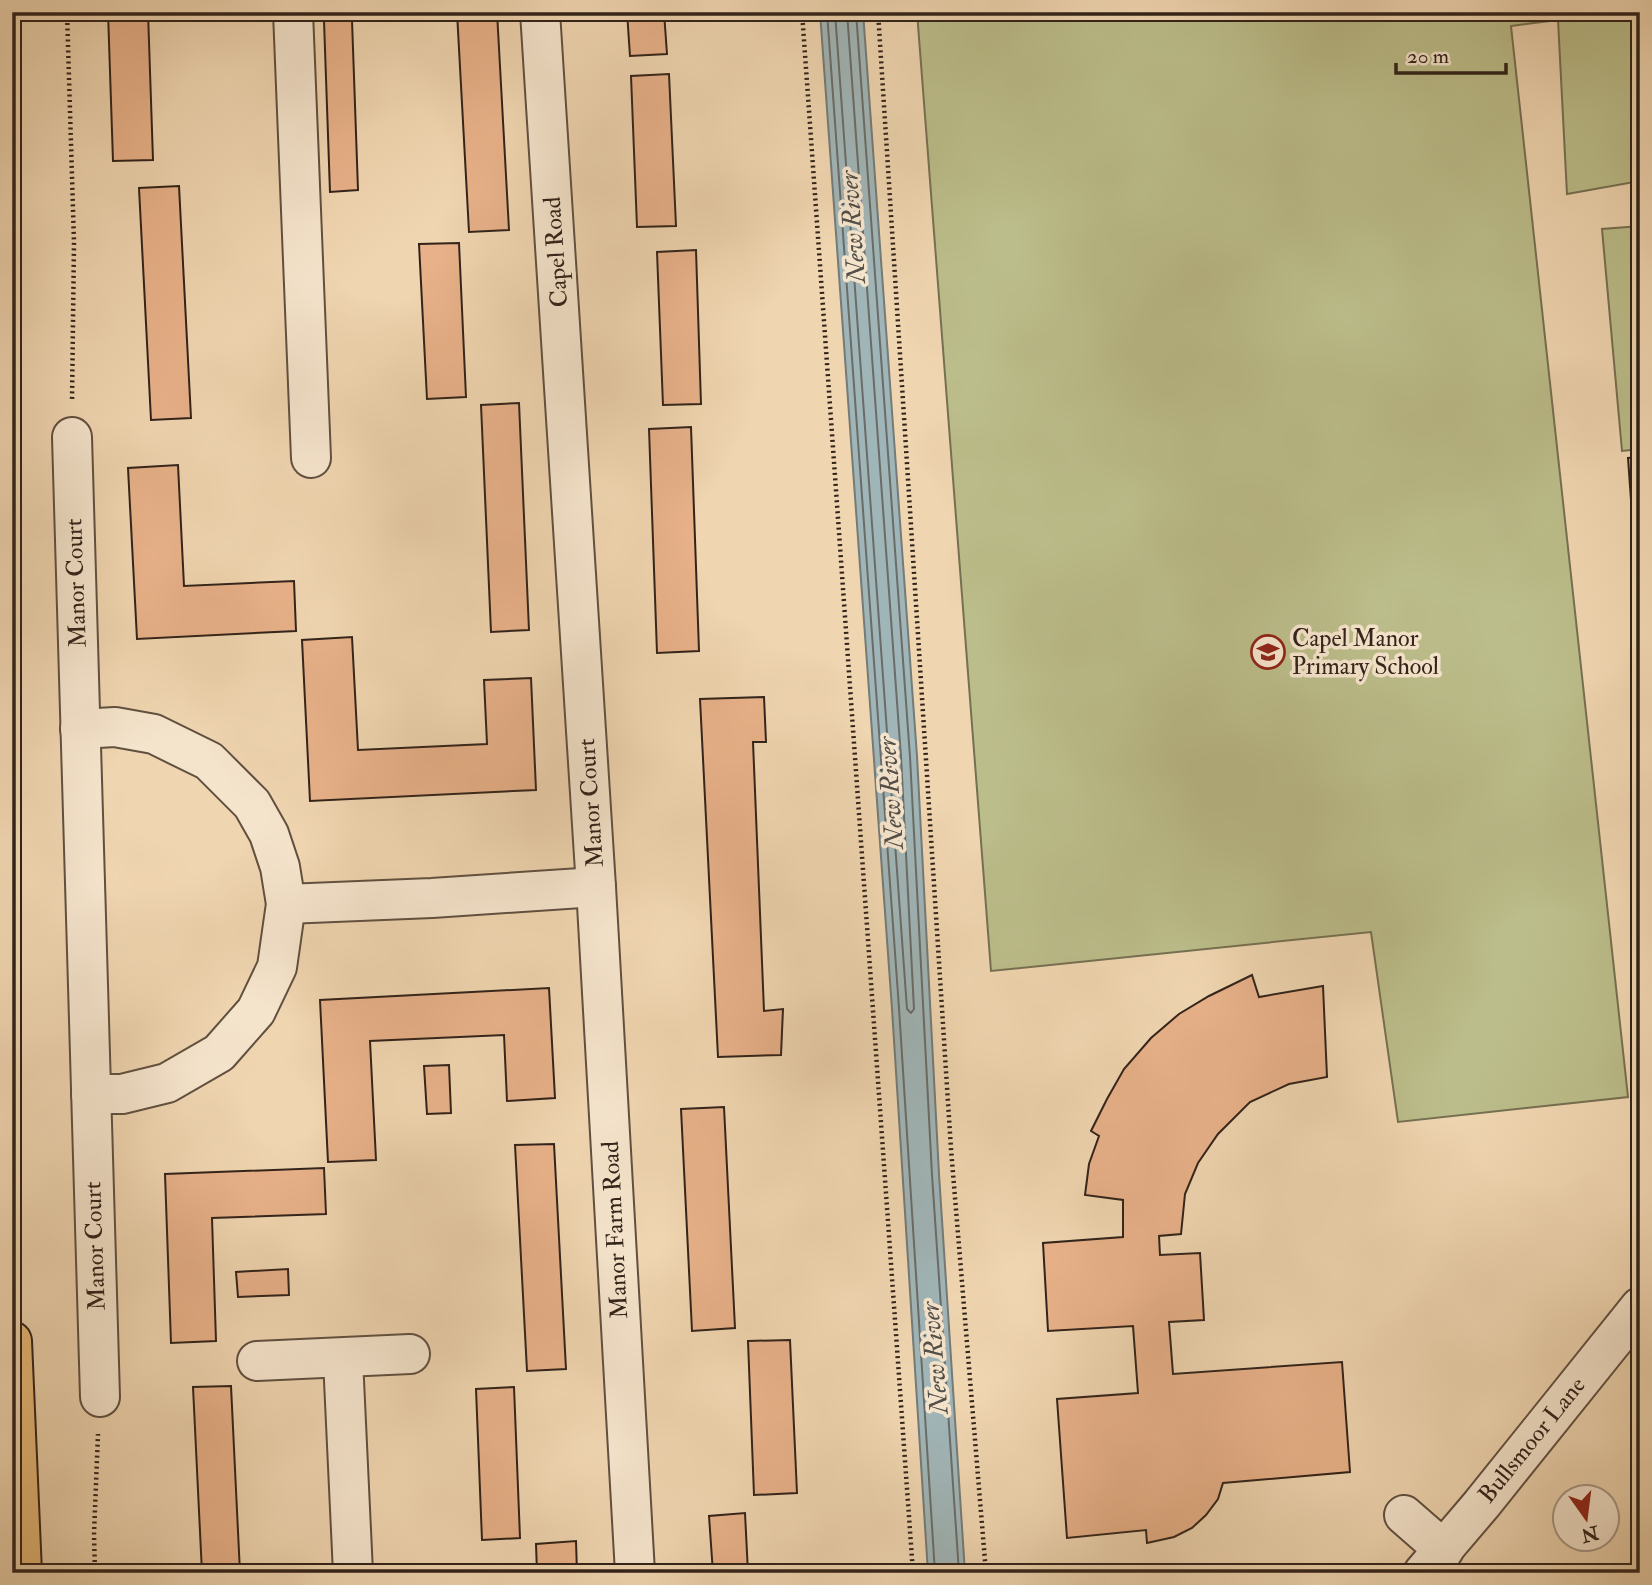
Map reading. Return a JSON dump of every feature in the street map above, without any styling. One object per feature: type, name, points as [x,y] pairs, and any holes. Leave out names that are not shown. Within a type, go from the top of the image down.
[{"type":"highway","points":[[12,1341],[22,1573]]},
{"type":"street","points":[[293,12],[311,458]]},
{"type":"street","name":"Capel Road","points":[[540,12],[572,492]]},
{"type":"street","name":"Manor Court","points":[[72,437],[100,1397]]},
{"type":"street","name":"Manor Court","points":[[286,904],[596,887],[572,492]]},
{"type":"street","points":[[80,729],[115,727],[153,734],[209,761],[252,804],[269,834],[280,867],[286,904],[277,967],[256,1011],[219,1053],[167,1083],[122,1094],[91,1094]]},
{"type":"street","name":"Manor Farm Road","points":[[596,887],[635,1573]]},
{"type":"street","name":"Bullsmoor Lane","points":[[1433,1561],[1640,1307]]},
{"type":"street","points":[[257,1361],[410,1354]]},
{"type":"street","points":[[343,1359],[353,1573]]},
{"type":"street","points":[[1404,1515],[1433,1561]]},
{"type":"path","points":[[67,12],[74,242],[72,437]]},
{"type":"path","points":[[802,12],[913,1573]]},
{"type":"path","points":[[878,12],[949,1122],[986,1573]]},
{"type":"path","points":[[95,1573],[94,1534],[100,1397]]},
{"type":"green space","name":"Capel Manor Primary School","points":[[917,12],[1640,12],[1640,181],[1567,194],[1558,20],[1511,26],[1628,1097],[1398,1122],[1371,932],[991,971]]},
{"type":"green space","points":[[1640,226],[1640,449],[1622,451],[1602,229]]},
{"type":"water","name":"New River","points":[[820,12],[863,12],[917,756],[939,1174],[965,1573],[928,1573],[892,1009]]},
{"type":"building","points":[[108,12],[148,12],[153,160],[113,161]]},
{"type":"building","points":[[457,12],[497,12],[509,230],[469,232]]},
{"type":"building","points":[[627,12],[664,12],[667,54],[630,56]]},
{"type":"building","points":[[352,20],[358,190],[330,192],[324,21]]},
{"type":"building","points":[[669,74],[676,226],[637,227],[631,76]]},
{"type":"building","points":[[179,186],[191,418],[151,420],[139,188]]},
{"type":"building","points":[[459,243],[466,397],[427,399],[419,244]]},
{"type":"building","points":[[696,250],[701,404],[663,405],[657,252]]},
{"type":"building","points":[[519,403],[529,630],[491,632],[481,405]]},
{"type":"building","points":[[691,427],[699,651],[657,653],[649,429]]},
{"type":"building","points":[[1640,457],[1640,528],[1633,528],[1628,458]]},
{"type":"building","points":[[178,465],[184,586],[294,581],[296,631],[137,639],[128,468]]},
{"type":"building","points":[[352,637],[358,750],[487,744],[484,680],[531,678],[536,790],[310,801],[302,640]]},
{"type":"building","points":[[764,697],[766,742],[753,742],[764,1011],[783,1009],[781,1055],[718,1057],[700,699]]},
{"type":"building","points":[[1252,975],[1259,997],[1323,986],[1327,1077],[1289,1084],[1250,1102],[1218,1134],[1198,1163],[1185,1194],[1181,1234],[1159,1236],[1160,1255],[1200,1253],[1204,1320],[1169,1322],[1173,1374],[1342,1362],[1350,1472],[1223,1483],[1218,1499],[1206,1515],[1192,1528],[1174,1537],[1147,1543],[1146,1530],[1067,1538],[1057,1399],[1138,1393],[1133,1326],[1048,1331],[1043,1243],[1123,1237],[1123,1200],[1085,1195],[1089,1164],[1099,1136],[1091,1131],[1124,1069],[1151,1038],[1179,1014]]},
{"type":"building","points":[[549,988],[555,1098],[507,1101],[504,1035],[370,1041],[376,1160],[328,1162],[320,1000]]},
{"type":"building","points":[[449,1065],[451,1113],[427,1114],[424,1066]]},
{"type":"building","points":[[724,1107],[735,1328],[692,1331],[681,1109]]},
{"type":"building","points":[[554,1144],[566,1369],[527,1371],[515,1145]]},
{"type":"building","points":[[324,1168],[326,1214],[212,1218],[216,1341],[171,1343],[165,1174]]},
{"type":"building","points":[[288,1269],[289,1295],[238,1297],[236,1272]]},
{"type":"building","points":[[790,1340],[797,1493],[754,1495],[748,1341]]},
{"type":"building","points":[[231,1386],[240,1573],[202,1573],[193,1387]]},
{"type":"building","points":[[514,1387],[520,1538],[482,1540],[476,1389]]},
{"type":"building","points":[[745,1513],[748,1573],[713,1573],[709,1516]]},
{"type":"building","points":[[576,1541],[577,1573],[537,1573],[536,1544]]},
{"type":"place","name":"Capel Manor Primary School","points":[[1268,652]]}]
